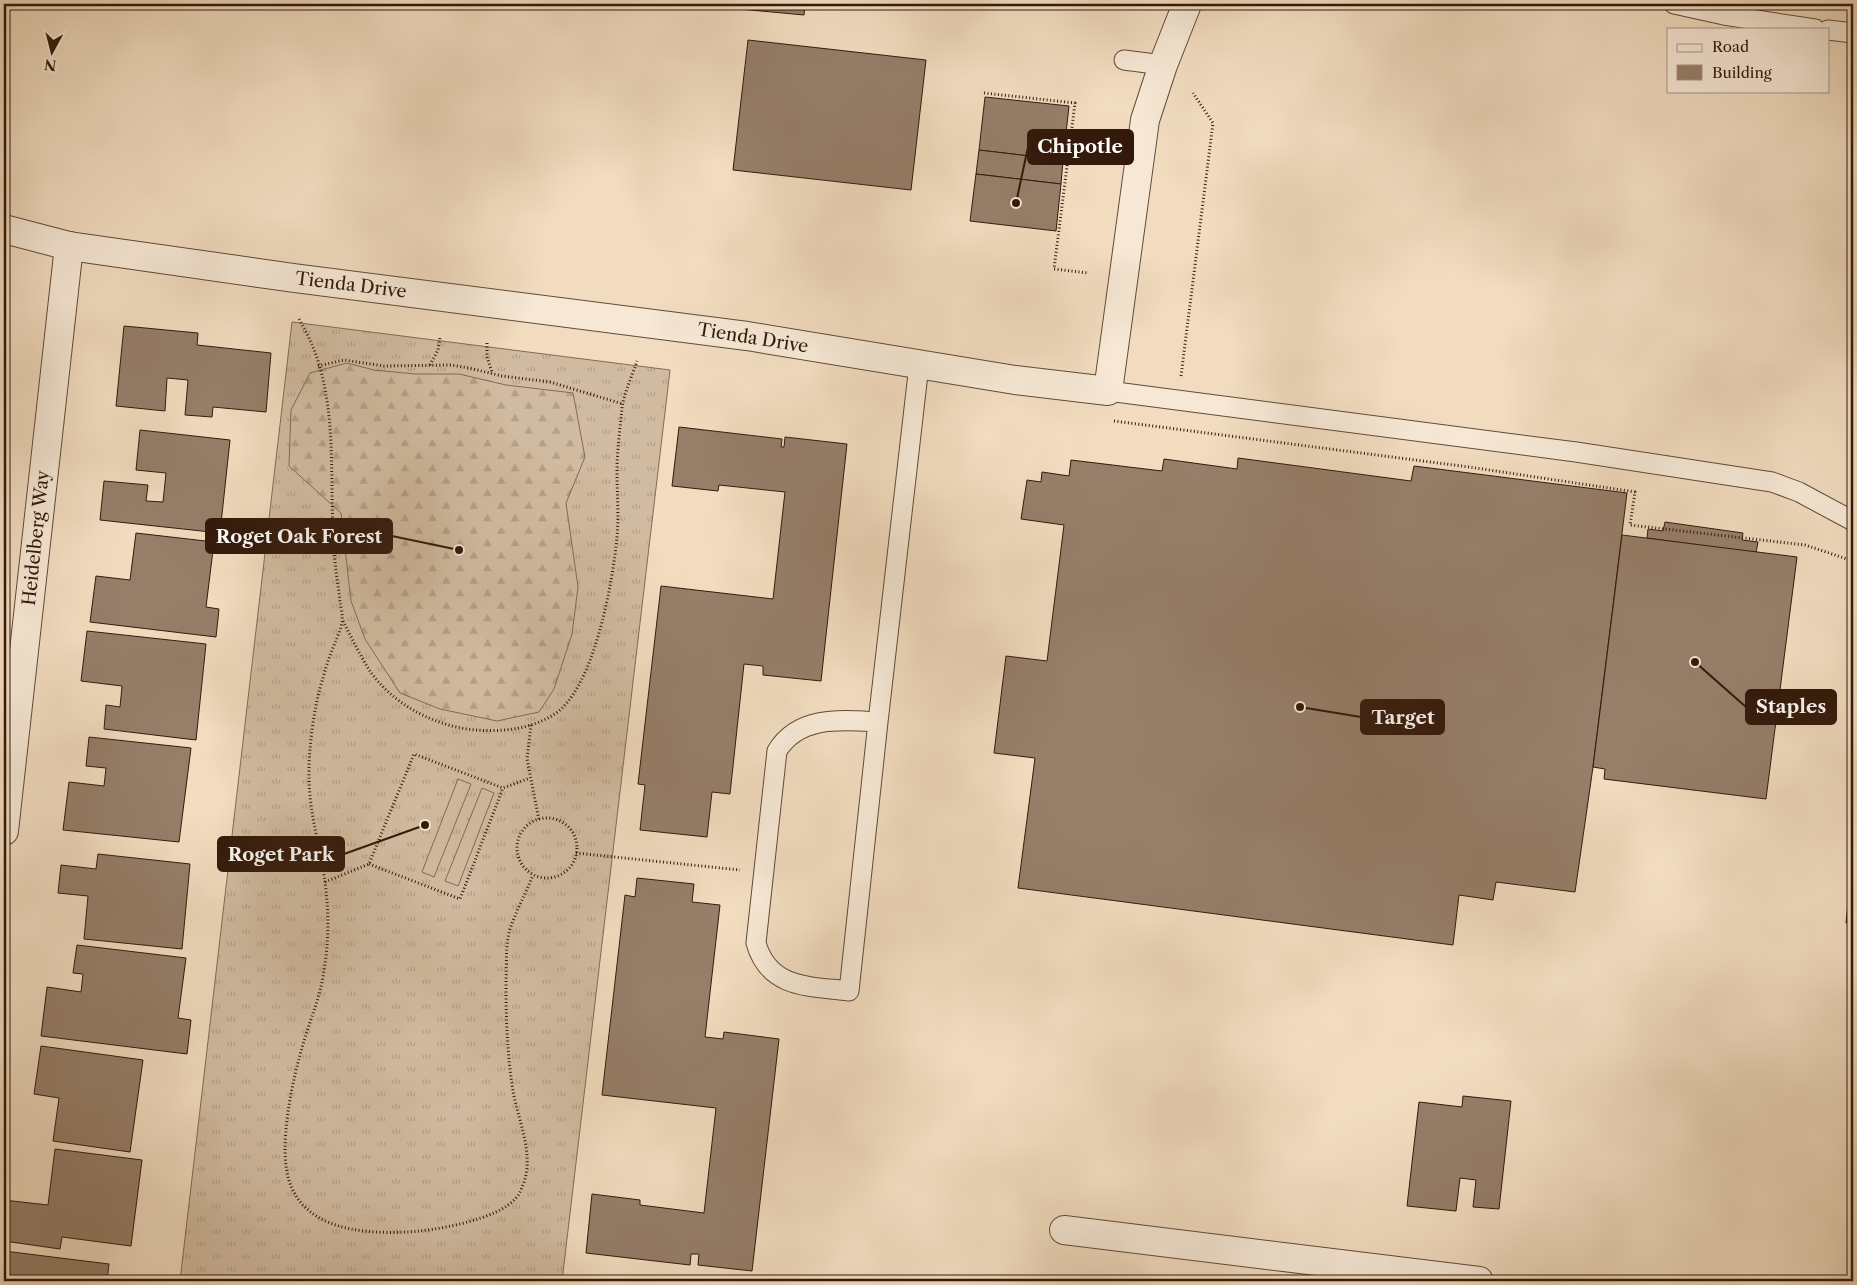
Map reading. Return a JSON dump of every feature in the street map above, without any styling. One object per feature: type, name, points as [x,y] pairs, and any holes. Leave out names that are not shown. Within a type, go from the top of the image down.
[{"type":"street","points":[[1108,392],[1140,143],[1145,120],[1163,65],[1187,4]]},
{"type":"street","name":"Tienda Drive","points":[[4,229],[69,246],[294,278],[747,336],[1015,380],[1108,392]]},
{"type":"street","name":"Heidelberg Way","points":[[4,831],[69,246]]},
{"type":"street","points":[[1064,1230],[1479,1281]]},
{"type":"lane","points":[[1674,4],[1724,15],[1808,28]]},
{"type":"lane","points":[[1830,30],[1853,34]]},
{"type":"lane","points":[[1124,60],[1163,65]]},
{"type":"lane","points":[[878,722],[845,720],[816,723],[790,735],[782,742],[777,751],[762,872],[756,943],[759,955],[765,964],[774,973],[796,984],[849,991],[919,365]]},
{"type":"lane","points":[[1108,392],[1566,451],[1772,482],[1799,492],[1853,521]]},
{"type":"path","points":[[984,93],[1075,103],[1054,269],[1088,273]]},
{"type":"path","points":[[1180,378],[1213,124],[1193,93]]},
{"type":"path","points":[[299,319],[315,352],[330,419],[334,556],[343,621],[368,669],[383,687],[403,704],[427,717],[470,730],[508,730],[531,725],[554,715],[568,701],[580,683],[593,651],[612,578],[617,535],[617,470],[623,404],[637,362]]},
{"type":"path","points":[[430,365],[438,350],[440,337]]},
{"type":"path","points":[[487,342],[487,357],[492,372]]},
{"type":"path","points":[[318,366],[344,360],[392,366],[451,365],[492,372],[502,376],[550,382],[623,404]]},
{"type":"path","points":[[1145,425],[1149,396]]},
{"type":"path","points":[[1107,420],[1469,467],[1635,492],[1630,525],[1805,545],[1853,561]]},
{"type":"path","points":[[343,621],[321,683],[310,759],[311,802],[325,882],[328,926],[324,973],[318,1001],[304,1041],[291,1093],[287,1127],[286,1168],[290,1185],[307,1210],[322,1220],[336,1226],[356,1230],[390,1233],[424,1232],[449,1227],[484,1216],[516,1199],[523,1186],[526,1174],[526,1145],[514,1094],[507,1025],[507,945],[510,928],[533,875]]},
{"type":"path","points":[[531,725],[528,759],[539,820]]},
{"type":"path","points":[[369,864],[414,754],[503,788],[530,778]]},
{"type":"path","points":[[325,882],[369,864],[460,899],[503,788]]},
{"type":"path","points":[[553,819],[570,829],[575,838],[576,853],[570,868],[562,874],[552,878],[542,878],[533,875],[520,862],[518,844],[526,828],[539,820],[553,819]]},
{"type":"path","points":[[576,853],[762,872]]},
{"type":"green space","points":[[292,322],[670,370],[562,1281],[180,1281]]},
{"type":"green space","points":[[347,363],[374,370],[415,374],[459,374],[506,385],[573,393],[585,457],[566,503],[578,587],[572,634],[554,689],[539,712],[497,721],[440,709],[400,693],[365,639],[351,601],[341,513],[289,466],[291,410],[310,373]]},
{"type":"green space","points":[[458,779],[471,784],[434,877],[422,872]]},
{"type":"green space","points":[[482,788],[494,793],[458,886],[445,881]]},
{"type":"building","points":[[740,4],[805,4],[804,15],[739,9]]},
{"type":"building","points":[[748,40],[926,60],[911,190],[733,170]]},
{"type":"building","points":[[985,97],[1069,106],[1063,160],[979,150]]},
{"type":"building","points":[[979,150],[1063,160],[1061,184],[976,174]]},
{"type":"building","points":[[976,174],[1061,184],[1056,231],[970,221]]},
{"type":"building","points":[[124,326],[198,333],[197,345],[271,353],[266,412],[213,407],[212,417],[185,415],[188,380],[167,378],[165,411],[116,406]]},
{"type":"building","points":[[679,427],[782,439],[781,447],[784,447],[785,437],[847,444],[821,681],[763,675],[763,666],[744,664],[730,794],[712,792],[707,837],[640,830],[645,785],[638,784],[661,586],[773,599],[785,492],[719,485],[718,491],[672,486]]},
{"type":"building","points":[[140,430],[230,440],[220,533],[100,520],[104,481],[148,485],[146,501],[163,502],[166,473],[136,470]]},
{"type":"building","points":[[1238,458],[1411,481],[1414,466],[1627,493],[1593,767],[1575,892],[1496,882],[1493,900],[1459,895],[1453,945],[1018,888],[1035,758],[994,753],[1006,656],[1047,661],[1064,525],[1021,519],[1027,480],[1041,482],[1042,472],[1069,476],[1071,460],[1162,471],[1164,459],[1237,469]]},
{"type":"building","points":[[1665,522],[1743,533],[1742,540],[1758,542],[1756,553],[1647,538],[1648,529],[1663,531]]},
{"type":"building","points":[[136,533],[214,542],[206,607],[219,609],[216,637],[90,622],[96,576],[130,580]]},
{"type":"building","points":[[1622,535],[1797,557],[1766,799],[1604,779],[1605,769],[1593,767]]},
{"type":"building","points":[[87,631],[206,644],[196,740],[104,729],[106,705],[120,707],[122,686],[81,681]]},
{"type":"building","points":[[89,737],[191,748],[179,842],[63,830],[69,782],[104,786],[106,768],[86,766]]},
{"type":"building","points":[[98,854],[190,864],[182,949],[84,939],[88,896],[58,893],[61,865],[96,869]]},
{"type":"building","points":[[1853,855],[1853,923],[1846,923]]},
{"type":"building","points":[[637,878],[694,884],[692,902],[720,905],[705,1037],[723,1039],[724,1032],[779,1039],[752,1271],[698,1265],[699,1254],[691,1254],[690,1265],[586,1253],[592,1194],[640,1200],[640,1205],[704,1213],[716,1108],[602,1095],[625,895],[635,897]]},
{"type":"building","points":[[77,945],[186,958],[178,1018],[191,1020],[187,1054],[41,1036],[47,987],[81,992],[83,974],[73,973]]},
{"type":"building","points":[[41,1046],[143,1060],[130,1152],[53,1141],[59,1098],[34,1094]]},
{"type":"building","points":[[1463,1096],[1511,1101],[1499,1209],[1473,1207],[1476,1180],[1460,1178],[1456,1211],[1407,1206],[1419,1102],[1462,1107]]},
{"type":"building","points":[[55,1149],[142,1160],[131,1246],[62,1237],[60,1249],[4,1241],[4,1200],[48,1205]]},
{"type":"building","points":[[4,1251],[109,1264],[107,1281],[4,1281]]},
{"type":"place","name":"Chipotle","points":[[1016,203]]},
{"type":"place","name":"Roget Oak Forest","points":[[459,550]]},
{"type":"place","name":"Staples","points":[[1695,662]]},
{"type":"place","name":"Target","points":[[1300,707]]},
{"type":"place","name":"Roget Park","points":[[425,825]]}]
